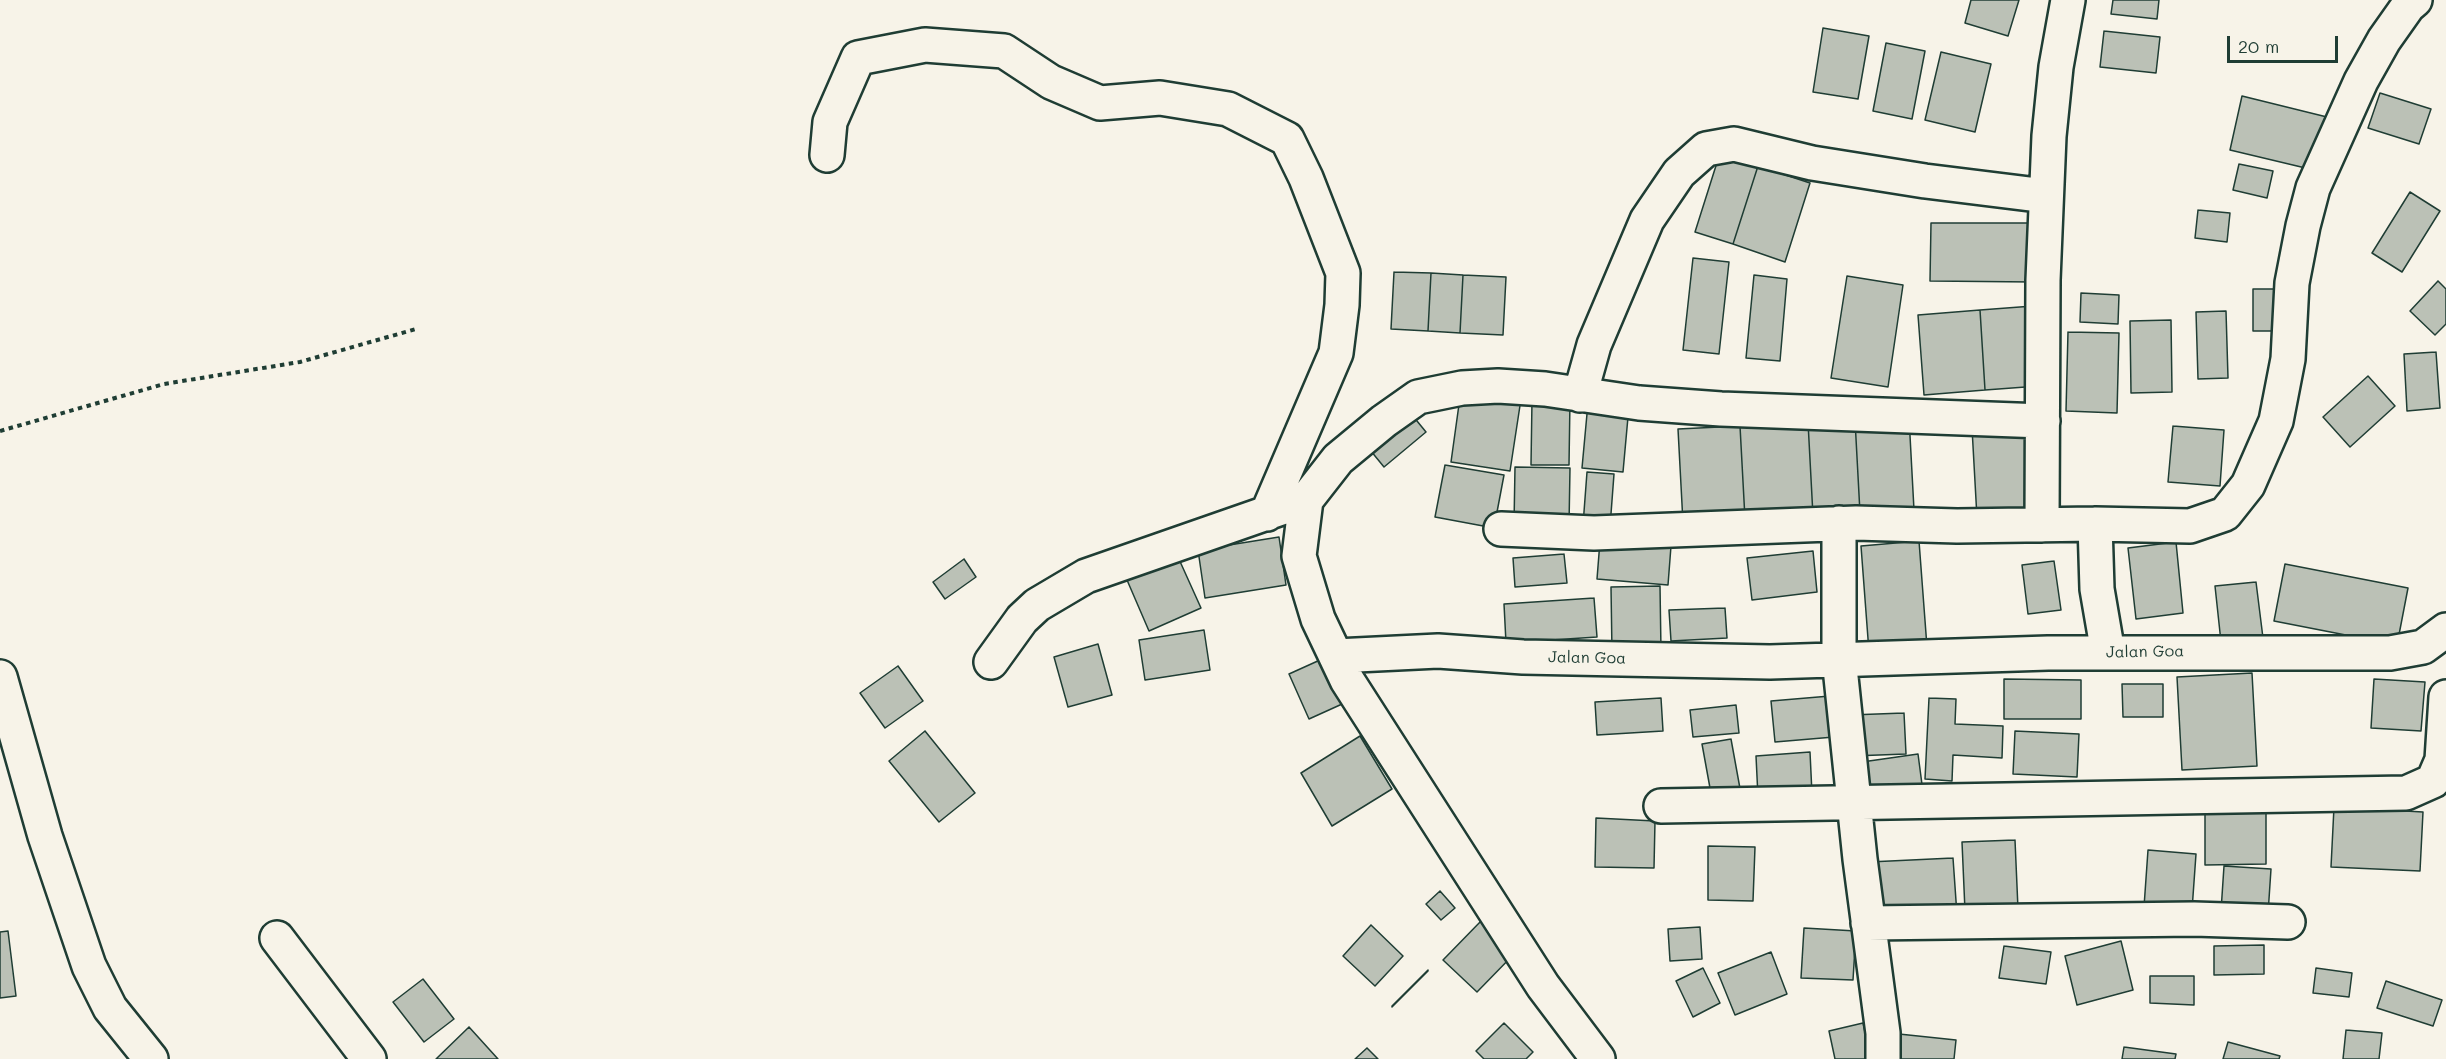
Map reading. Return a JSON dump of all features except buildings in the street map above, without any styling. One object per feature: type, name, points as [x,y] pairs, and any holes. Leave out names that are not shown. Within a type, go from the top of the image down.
[{"type":"street","points":[[2042,525],[2046,196],[2056,67],[2068,0]]},
{"type":"street","points":[[1501,529],[1594,533],[1839,523],[2190,526],[2225,514],[2248,485],[2276,421],[2288,359],[2292,283],[2313,188],[2361,81],[2385,40],[2415,0]]},
{"type":"street","points":[[827,154],[830,122],[858,58],[925,45],[1004,51],[1051,82],[1100,103],[1160,98],[1228,109],[1287,139],[1306,178],[1343,273],[1342,305],[1336,353],[1267,514]]},
{"type":"street","points":[[1580,395],[1594,345],[1647,220],[1679,173],[1706,149],[1734,144],[1823,165],[2046,196]]},
{"type":"street","points":[[1598,1059],[1543,986],[1347,680],[1318,619],[1299,556],[1306,500],[1338,459],[1418,397],[1462,388],[1498,386],[1545,389],[1580,395],[1721,409],[2043,421]]},
{"type":"street","points":[[991,662],[1022,619],[1037,604],[1086,576],[1306,500]]},
{"type":"street","points":[[1839,523],[1839,658],[1868,923],[1883,1033],[1883,1059]]},
{"type":"street","points":[[2094,524],[2098,597],[2108,653]]},
{"type":"street","name":"Jalan Goa","points":[[1336,656],[1437,651],[1523,657],[1770,662],[1839,658],[2108,653],[2390,652],[2423,647],[2446,630]]},
{"type":"street","points":[[0,677],[45,836],[90,966],[110,1008],[151,1059]]},
{"type":"street","points":[[1661,806],[2406,793],[2433,781],[2442,760],[2446,697]]},
{"type":"street","points":[[1868,923],[2194,919],[2288,922]]},
{"type":"street","points":[[277,938],[369,1059]]},
{"type":"path","points":[[0,431],[164,384],[300,362],[416,329]]}]
